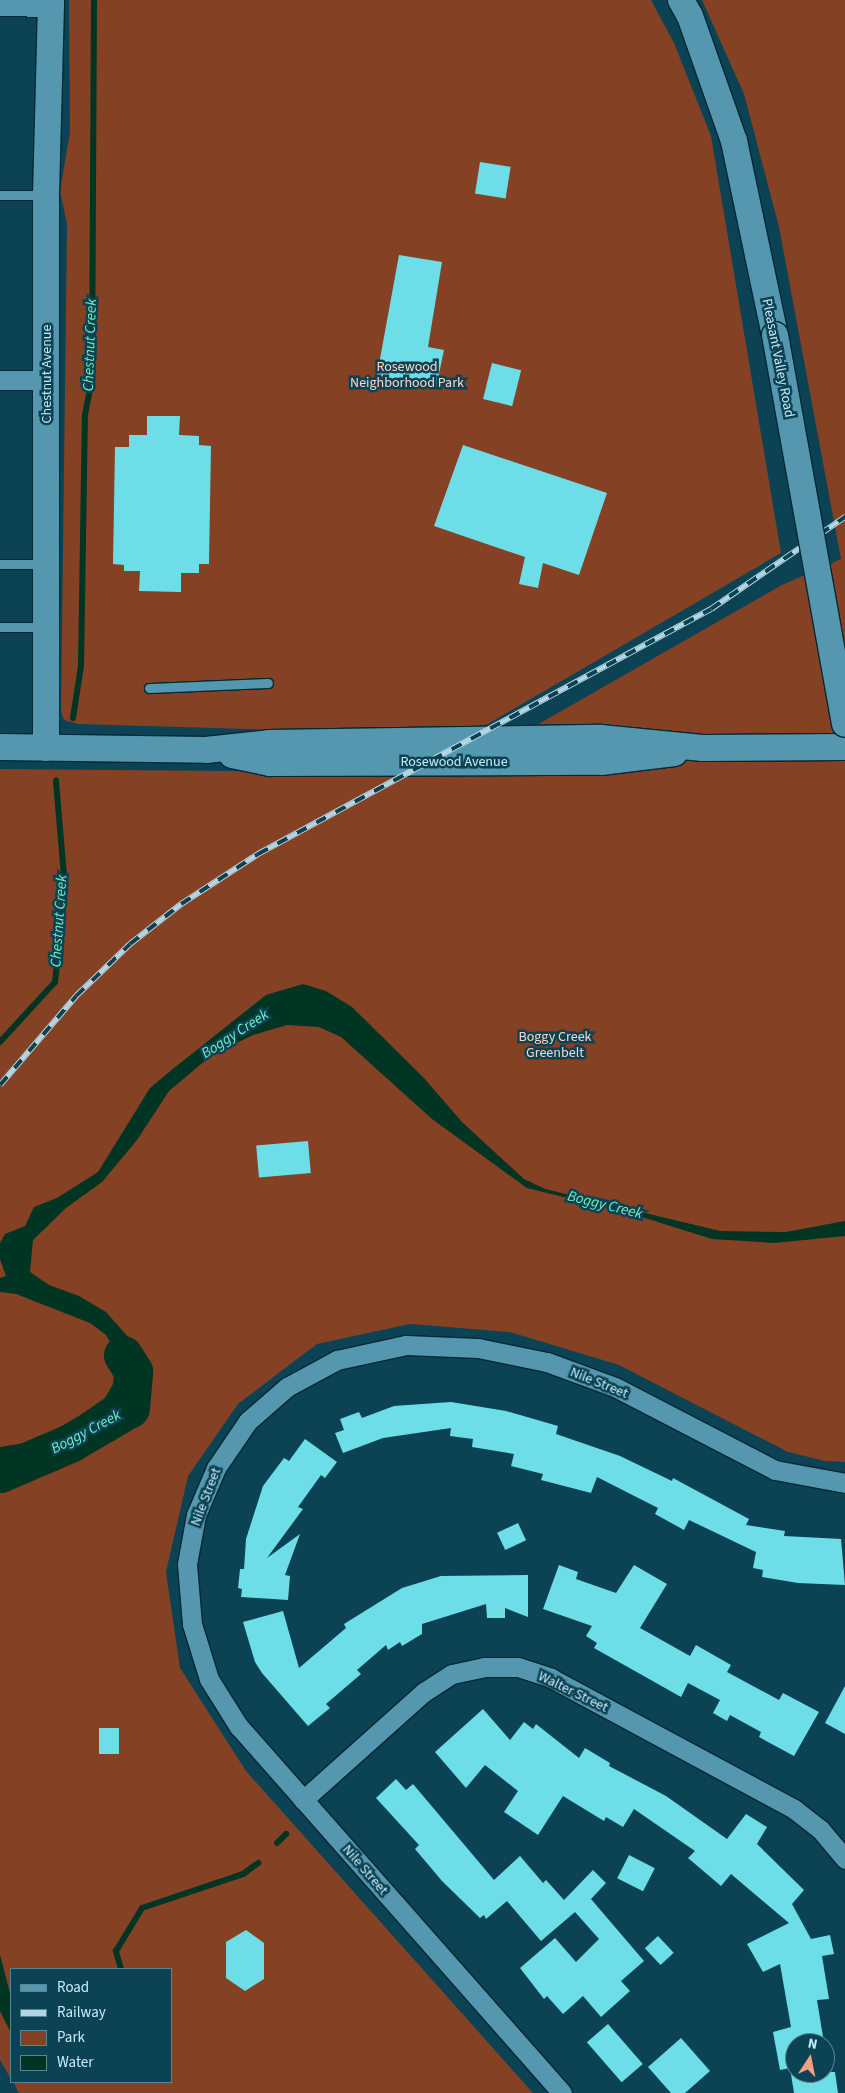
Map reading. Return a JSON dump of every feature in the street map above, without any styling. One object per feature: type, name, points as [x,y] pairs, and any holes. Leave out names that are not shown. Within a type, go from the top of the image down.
[{"type":"street","name":"Pleasant Valley Road","points":[[681,0],[690,16],[734,141],[775,334],[845,724]]},
{"type":"street","points":[[0,6],[51,3]]},
{"type":"street","name":"Chestnut Avenue","points":[[46,748],[46,195],[51,3]]},
{"type":"street","points":[[0,380],[47,380]]},
{"type":"street","name":"Rosewood Avenue","points":[[0,747],[206,750],[270,763],[624,762],[702,748],[845,746]]},
{"type":"street","name":"Nile Street","points":[[562,2093],[239,1727],[208,1679],[192,1624],[187,1564],[196,1516],[216,1468],[248,1421],[287,1387],[337,1360],[406,1345],[478,1348],[547,1362],[615,1387],[776,1470],[845,1483]]},
{"type":"street","name":"Walter Street","points":[[303,1800],[424,1692],[452,1674],[484,1667],[518,1668],[551,1678],[794,1809],[820,1829],[845,1859]]},
{"type":"lane","points":[[0,195],[46,195]]},
{"type":"lane","points":[[0,564],[46,564]]},
{"type":"lane","points":[[0,627],[45,627]]},
{"type":"lane","points":[[149,688],[268,683]]},
{"type":"green space","name":"Rosewood Neighborhood Park","points":[[69,0],[651,0],[674,43],[711,136],[781,553],[474,732],[347,732],[78,724],[64,720],[61,712],[67,224],[60,191],[70,132]]},
{"type":"green space","name":"Boggy Creek Greenbelt","points":[[702,0],[845,0],[845,1462],[825,1461],[788,1452],[619,1365],[510,1332],[410,1324],[317,1344],[238,1404],[188,1476],[166,1572],[180,1668],[246,1771],[533,2093],[19,2093],[14,2083],[172,2083],[172,1968],[10,1968],[10,2077],[0,2060],[0,769],[453,773],[782,585],[841,559],[779,227],[744,94]]},
{"type":"water","points":[[303,984],[326,991],[352,1007],[424,1078],[462,1122],[524,1179],[545,1189],[720,1231],[786,1232],[845,1221],[845,1236],[774,1243],[712,1239],[629,1213],[527,1188],[432,1119],[341,1037],[319,1027],[287,1025],[253,1035],[212,1055],[169,1091],[137,1140],[102,1182],[66,1208],[33,1240],[30,1272],[49,1285],[79,1296],[106,1312],[129,1338],[144,1378],[137,1399],[96,1435],[44,1471],[0,1488],[0,1447],[37,1441],[69,1423],[105,1398],[124,1365],[106,1335],[90,1323],[16,1294],[0,1292],[0,1278],[6,1276],[0,1259],[0,1243],[5,1234],[25,1226],[34,1207],[57,1198],[98,1172],[150,1088],[266,995]]},
{"type":"water","points":[[0,1955],[10,1993],[10,2031],[0,2011]]},
{"type":"building","points":[[480,162],[511,167],[506,198],[475,194]]},
{"type":"building","points":[[399,255],[442,262],[428,347],[444,350],[436,388],[377,375]]},
{"type":"building","points":[[492,363],[521,370],[512,406],[483,399]]},
{"type":"building","points":[[147,416],[180,416],[179,435],[199,436],[199,445],[211,446],[209,564],[199,564],[199,573],[181,573],[181,592],[139,591],[140,571],[124,571],[124,565],[113,564],[115,447],[129,447],[129,435],[147,435]]},
{"type":"building","points":[[463,445],[607,493],[579,575],[543,563],[538,588],[519,584],[525,557],[434,526]]},
{"type":"building","points":[[308,1141],[311,1173],[259,1177],[256,1146]]},
{"type":"building","points":[[451,1402],[506,1411],[558,1426],[556,1434],[620,1456],[672,1481],[673,1478],[749,1519],[746,1525],[785,1531],[784,1536],[841,1539],[845,1585],[798,1583],[762,1577],[763,1570],[753,1568],[756,1552],[689,1520],[684,1530],[655,1514],[658,1508],[597,1477],[591,1493],[541,1480],[543,1474],[511,1466],[514,1454],[472,1447],[473,1439],[450,1436],[451,1428],[383,1438],[343,1453],[335,1433],[344,1430],[340,1419],[359,1412],[362,1418],[394,1406]]},
{"type":"building","points":[[305,1439],[337,1462],[325,1478],[321,1475],[298,1507],[303,1509],[267,1558],[300,1534],[285,1575],[290,1576],[288,1600],[241,1597],[242,1589],[238,1588],[240,1569],[244,1569],[246,1539],[263,1486],[284,1458],[289,1461]]},
{"type":"building","points":[[518,1523],[526,1540],[505,1550],[497,1533]]},
{"type":"building","points":[[559,1565],[578,1572],[576,1579],[616,1593],[634,1565],[667,1584],[640,1628],[690,1656],[696,1645],[731,1665],[727,1672],[779,1700],[783,1693],[819,1712],[794,1756],[759,1737],[761,1732],[730,1715],[727,1721],[713,1713],[720,1700],[688,1683],[681,1697],[594,1648],[597,1643],[586,1636],[592,1626],[543,1609]]},
{"type":"building","points":[[528,1575],[528,1617],[505,1608],[505,1618],[487,1618],[486,1604],[422,1624],[422,1634],[402,1646],[400,1642],[388,1650],[386,1645],[357,1670],[361,1674],[326,1704],[330,1708],[308,1726],[262,1673],[255,1662],[243,1622],[283,1611],[299,1668],[346,1628],[344,1624],[402,1588],[441,1576]]},
{"type":"building","points":[[845,1686],[845,1734],[825,1723]]},
{"type":"building","points":[[483,1709],[510,1740],[524,1722],[533,1729],[536,1724],[579,1758],[585,1748],[610,1763],[609,1766],[666,1796],[727,1839],[746,1814],[767,1827],[757,1844],[804,1890],[792,1904],[811,1939],[830,1935],[834,1954],[822,1956],[829,1999],[817,2000],[822,2033],[785,2033],[785,2069],[780,2070],[773,2032],[791,2027],[780,1964],[763,1972],[747,1944],[789,1923],[731,1874],[721,1886],[688,1858],[695,1851],[634,1809],[623,1827],[606,1817],[604,1821],[563,1796],[538,1835],[504,1812],[518,1791],[485,1765],[466,1788],[435,1752]]},
{"type":"building","points":[[99,1728],[119,1728],[119,1754],[99,1754]]},
{"type":"building","points":[[396,1779],[406,1790],[413,1784],[494,1880],[520,1856],[543,1883],[546,1880],[564,1900],[593,1870],[606,1883],[591,1899],[644,1961],[621,1981],[630,1991],[601,2017],[583,1996],[563,2014],[547,1996],[544,1999],[520,1968],[555,1938],[576,1962],[599,1939],[575,1912],[541,1941],[507,1901],[486,1919],[484,1915],[480,1918],[442,1881],[415,1849],[419,1845],[376,1798]]},
{"type":"building","points":[[629,1855],[655,1868],[643,1891],[617,1878]]},
{"type":"building","points":[[246,1930],[264,1943],[264,1979],[245,1991],[226,1978],[226,1942]]},
{"type":"building","points":[[658,1936],[674,1953],[661,1965],[645,1948]]},
{"type":"building","points":[[608,2024],[643,2064],[622,2082],[587,2042]]},
{"type":"building","points":[[681,2038],[710,2071],[685,2093],[671,2093],[648,2067]]},
{"type":"building","points":[[835,2072],[838,2093],[794,2093],[792,2083],[835,2083]]},
{"type":"waterway","name":"Chestnut Creek","points":[[73,718],[81,666],[85,415],[92,379],[94,0]]},
{"type":"waterway","name":"Chestnut Creek","points":[[0,1042],[55,982],[65,888],[56,780]]},
{"type":"waterway","name":"Boggy Creek","points":[[0,1473],[70,1443],[130,1408],[133,1371],[123,1355]]},
{"type":"waterway","points":[[277,1843],[286,1834]]},
{"type":"waterway","points":[[121,1968],[116,1951],[142,1908],[243,1874],[258,1863]]},
{"type":"railway","points":[[0,1085],[76,996],[130,944],[181,904],[258,854],[711,609],[845,517]]}]
